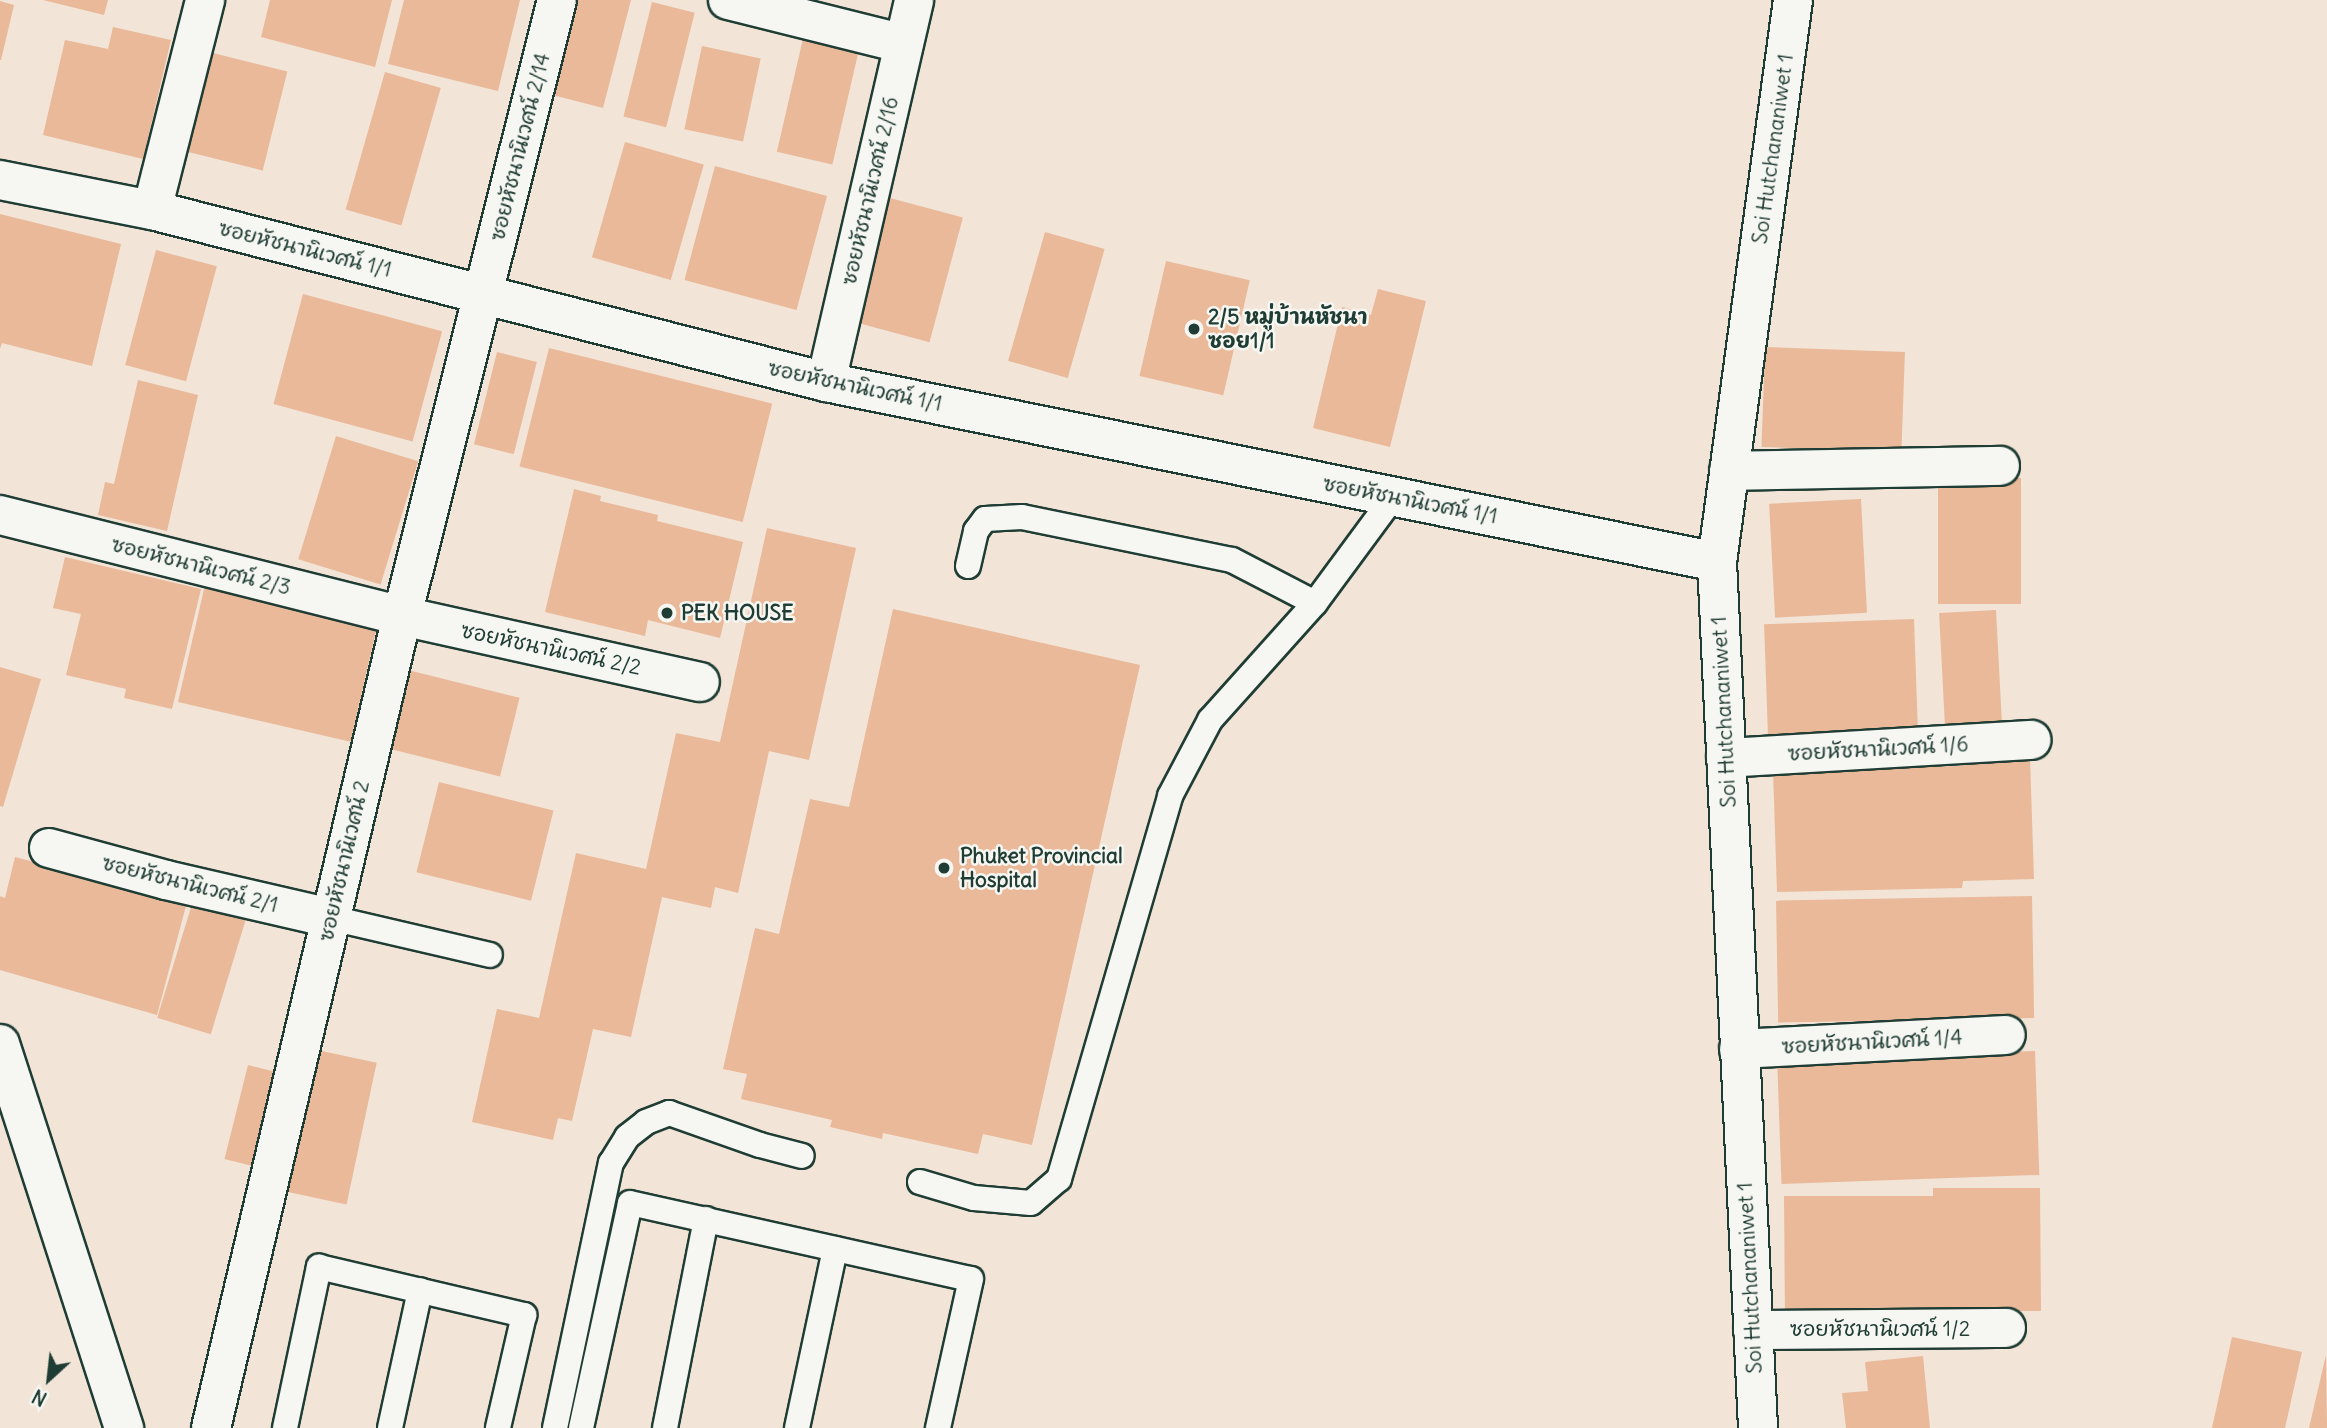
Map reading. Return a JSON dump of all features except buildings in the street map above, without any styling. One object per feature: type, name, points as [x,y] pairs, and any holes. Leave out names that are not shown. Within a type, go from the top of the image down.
[{"type":"street","points":[[152,210],[205,0]]},
{"type":"street","name":"ซอยหัชนานิเวศน์ 2/14","points":[[482,294],[557,0]]},
{"type":"street","points":[[728,0],[904,44]]},
{"type":"street","name":"ซอยหัชนานิเวศน์ 2/16","points":[[826,382],[914,0]]},
{"type":"street","name":"Soi Hutchananiwet 1","points":[[1758,1428],[1717,562],[1793,0]]},
{"type":"street","name":"ซอยหัชนานิเวศน์ 1/1","points":[[0,180],[152,210],[826,382],[1717,562]]},
{"type":"street","name":"ซอยหัชนานิเวศน์ 2","points":[[211,1428],[402,616],[482,294]]},
{"type":"street","points":[[1729,471],[2000,466]]},
{"type":"street","name":"ซอยหัชนานิเวศน์ 2/3","points":[[0,515],[402,616]]},
{"type":"street","name":"ซอยหัชนานิเวศน์ 2/2","points":[[402,616],[700,682]]},
{"type":"street","name":"ซอยหัชนานิเวศน์ 1/6","points":[[1726,758],[2031,740]]},
{"type":"street","name":"ซอยหัชนานิเวศน์ 2/1","points":[[50,848],[166,880],[331,918]]},
{"type":"street","name":"ซอยหัชนานิเวศน์ 1/4","points":[[1740,1049],[2006,1035]]},
{"type":"street","points":[[0,1044],[124,1428]]},
{"type":"street","name":"ซอยหัชนานิเวศน์ 1/2","points":[[1753,1330],[2007,1328]]},
{"type":"lane","points":[[920,1182],[974,1198],[1031,1203],[1059,1179],[1170,796],[1210,720],[1315,603],[1394,496]]},
{"type":"lane","points":[[968,566],[976,531],[985,519],[998,516],[1022,517],[1232,560],[1315,603]]},
{"type":"lane","points":[[331,918],[490,954]]},
{"type":"lane","points":[[555,1428],[611,1163],[627,1138],[646,1122],[669,1113],[760,1145],[802,1156]]},
{"type":"lane","points":[[581,1428],[630,1203],[971,1279],[938,1428]]},
{"type":"lane","points":[[665,1428],[706,1219]]},
{"type":"lane","points":[[797,1428],[835,1249]]},
{"type":"lane","points":[[285,1428],[319,1267],[524,1315],[498,1428]]},
{"type":"lane","points":[[390,1428],[420,1290]]},
{"type":"place","name":"2/5 หมู่บ้านหัชนา ซอย1/1","points":[[1194,329]]},
{"type":"place","name":"PEK HOUSE","points":[[667,613]]},
{"type":"place","name":"Phuket Provincial Hospital","points":[[944,868]]}]
